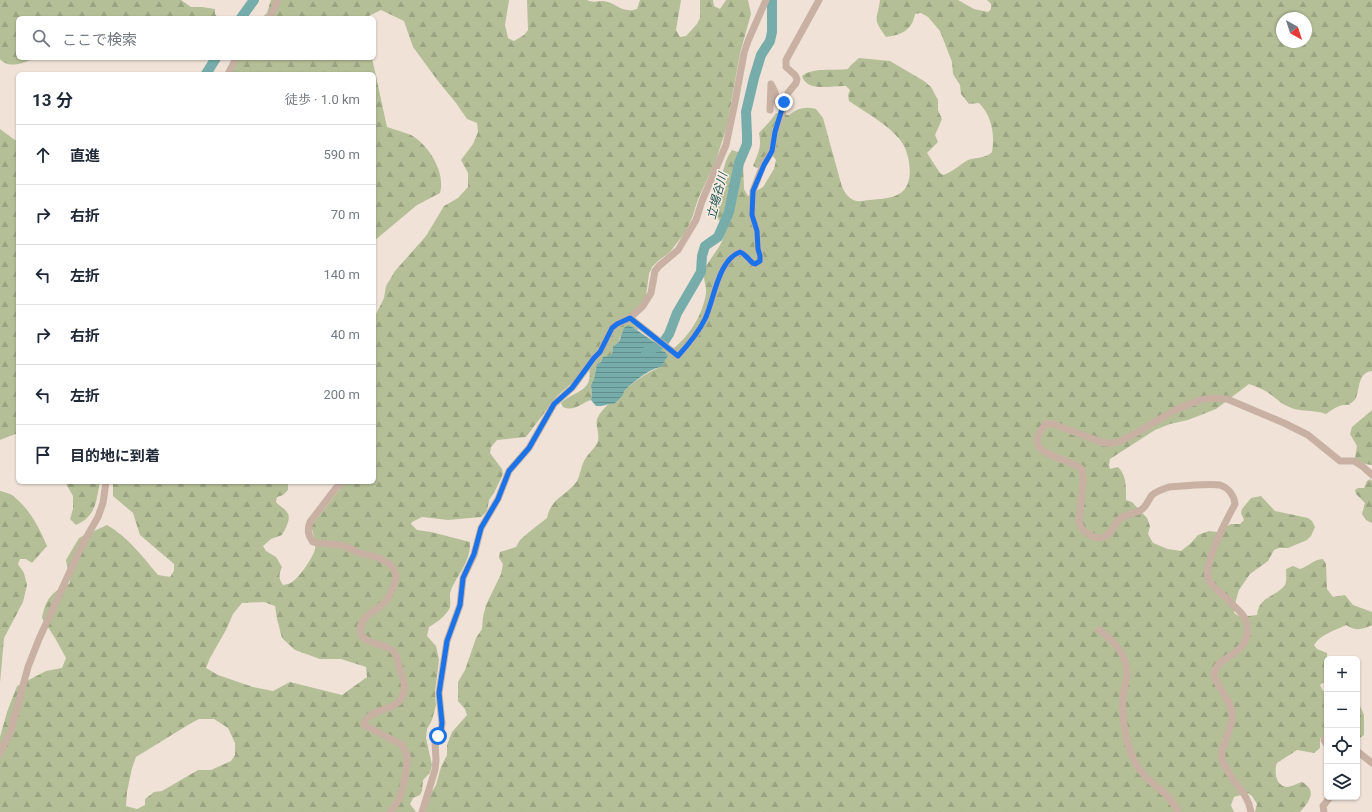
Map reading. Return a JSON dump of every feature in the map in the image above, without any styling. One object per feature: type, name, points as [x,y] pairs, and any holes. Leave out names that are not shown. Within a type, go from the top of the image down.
[{"type":"street","points":[[270,16],[278,0]]},
{"type":"street","points":[[422,812],[435,770],[435,742],[441,731],[442,723],[439,693],[447,641],[460,605],[463,578],[474,554],[481,528],[498,499],[509,471],[529,448],[554,404],[572,388],[600,352],[612,328],[630,318],[648,300],[651,293],[655,271],[678,250],[696,220],[702,201],[726,145],[744,53],[766,0]]},
{"type":"street","points":[[630,318],[678,356],[695,336],[705,319],[720,275],[734,256],[740,252],[745,254],[752,263],[755,264],[760,261],[757,231],[752,215],[753,191],[764,165],[772,151],[775,132],[786,98],[796,83],[797,79],[795,75],[786,67],[786,60],[819,0]]},
{"type":"street","points":[[229,72],[235,60]]},
{"type":"street","points":[[770,110],[771,84],[776,92],[778,104],[782,106],[784,105]]},
{"type":"street","points":[[1252,812],[1247,797],[1234,780],[1222,759],[1222,753],[1231,727],[1232,716],[1228,699],[1214,675],[1217,666],[1244,645],[1247,625],[1246,620],[1218,591],[1207,575],[1211,554],[1235,504],[1234,498],[1231,493],[1221,486],[1169,487],[1162,489],[1152,496],[1142,510],[1123,517],[1116,522],[1113,529],[1107,536],[1103,538],[1095,538],[1085,533],[1079,522],[1083,480],[1082,469],[1067,461],[1054,458],[1044,453],[1039,447],[1037,440],[1039,432],[1046,424],[1053,424],[1104,443],[1112,443],[1126,439],[1175,410],[1197,401],[1212,398],[1227,399],[1278,420],[1308,435],[1340,461],[1354,461],[1372,475]]},
{"type":"street","points":[[0,753],[11,730],[28,668],[39,639],[82,544],[98,517],[103,503],[106,484]]},
{"type":"street","points":[[341,484],[310,522],[308,528],[309,535],[313,542],[339,544],[371,555],[391,565],[394,570],[396,580],[386,601],[371,612],[360,627],[363,637],[369,641],[388,646],[394,651],[404,678],[404,691],[399,702],[395,706],[379,711],[370,716],[364,722],[364,725],[400,744],[405,749],[407,756],[406,767],[399,799],[390,812]]},
{"type":"street","points":[[1099,630],[1110,638],[1121,652],[1125,660],[1127,672],[1123,696],[1124,718],[1126,736],[1131,752],[1137,765],[1149,780],[1170,799],[1178,812]]},
{"type":"street","points":[[1360,753],[1372,763]]},
{"type":"street","points":[[1324,812],[1323,806],[1328,800]]},
{"type":"green space","points":[[0,0],[181,0],[191,7],[215,9],[216,16],[16,16],[16,60],[30,60],[12,65],[0,59]]},
{"type":"green space","points":[[271,0],[509,0],[505,25],[508,38],[514,41],[524,35],[528,30],[527,0],[603,1],[612,3],[623,9],[631,10],[637,9],[640,0],[681,0],[676,30],[680,37],[686,36],[697,24],[700,18],[700,0],[713,0],[714,6],[720,9],[726,0],[748,0],[751,14],[740,53],[727,126],[715,163],[698,199],[686,231],[670,252],[652,267],[649,274],[646,296],[641,306],[628,317],[639,329],[637,330],[634,328],[620,337],[619,342],[613,346],[612,354],[597,364],[594,379],[591,385],[591,400],[574,408],[563,407],[561,403],[586,386],[590,376],[589,368],[557,396],[526,437],[497,440],[491,447],[490,453],[502,469],[503,474],[489,500],[487,511],[481,517],[448,520],[422,517],[411,524],[417,530],[470,542],[470,549],[466,561],[451,590],[449,609],[442,618],[429,627],[427,636],[436,646],[439,660],[435,692],[436,705],[432,720],[427,729],[426,738],[432,765],[430,773],[423,780],[420,795],[413,798],[410,804],[416,812],[0,812],[0,737],[7,712],[17,686],[46,671],[62,668],[66,658],[42,618],[46,605],[51,596],[59,589],[70,583],[66,560],[79,538],[107,525],[122,535],[158,575],[170,577],[174,571],[174,564],[140,535],[133,513],[113,496],[113,484],[288,484],[288,490],[283,495],[277,497],[276,502],[288,514],[288,523],[282,535],[271,539],[263,546],[266,551],[276,557],[282,567],[280,572],[280,580],[283,585],[295,580],[309,561],[314,552],[315,546],[312,525],[339,490],[345,484],[376,484],[376,314],[384,298],[386,286],[395,271],[426,236],[444,206],[458,198],[468,187],[468,173],[461,160],[473,144],[478,132],[477,123],[467,119],[413,47],[404,21],[381,10],[369,16],[264,16],[267,13]],"holes":[[[264,602],[275,606],[282,638],[295,650],[320,659],[341,659],[366,667],[367,677],[342,695],[290,682],[273,691],[253,687],[218,675],[206,668],[233,614],[242,603]],[[199,719],[214,719],[228,728],[235,743],[235,755],[231,761],[211,770],[198,770],[162,791],[154,792],[145,799],[145,805],[137,809],[126,806],[127,792],[136,757]]]},
{"type":"green space","points":[[880,0],[958,0],[974,9],[988,12],[991,9],[991,4],[987,0],[1372,0],[1372,371],[1367,372],[1360,381],[1356,398],[1353,402],[1349,405],[1337,407],[1326,414],[1292,408],[1283,404],[1265,391],[1249,384],[1216,409],[1188,420],[1170,424],[1155,430],[1110,459],[1109,465],[1110,469],[1118,467],[1123,474],[1126,500],[1132,502],[1147,518],[1150,526],[1148,534],[1153,543],[1168,549],[1181,551],[1198,535],[1209,531],[1217,532],[1231,524],[1240,524],[1244,520],[1241,513],[1242,509],[1251,498],[1261,496],[1275,511],[1308,518],[1312,521],[1315,527],[1311,536],[1307,540],[1288,548],[1279,548],[1274,550],[1268,561],[1250,574],[1239,590],[1236,600],[1234,613],[1240,617],[1257,615],[1262,602],[1285,586],[1286,569],[1293,566],[1300,569],[1323,559],[1326,564],[1327,589],[1333,597],[1345,595],[1353,605],[1372,612],[1372,625],[1359,629],[1346,625],[1324,635],[1314,645],[1317,649],[1327,653],[1327,656],[1324,656],[1324,683],[1320,685],[1324,692],[1324,734],[1320,739],[1320,748],[1314,753],[1297,750],[1277,763],[1276,770],[1276,777],[1283,786],[1289,787],[1302,782],[1307,785],[1311,793],[1309,800],[1300,812],[1255,812],[1257,804],[1248,793],[1234,797],[1231,805],[1234,812],[425,812],[431,793],[436,785],[441,767],[447,755],[447,745],[452,732],[467,715],[465,709],[458,701],[458,682],[465,670],[476,638],[482,629],[486,605],[501,574],[503,564],[499,558],[500,552],[516,547],[520,540],[547,518],[552,505],[577,481],[584,461],[598,441],[597,420],[608,404],[637,380],[662,367],[664,362],[663,354],[652,339],[674,348],[680,343],[695,324],[702,309],[706,293],[704,276],[705,269],[724,237],[724,229],[714,213],[712,201],[726,161],[732,150],[738,152],[743,163],[744,189],[748,196],[763,187],[774,169],[776,160],[773,156],[767,155],[760,167],[757,168],[753,166],[760,147],[759,133],[776,113],[789,115],[802,108],[816,109],[823,118],[842,187],[846,194],[851,199],[861,201],[888,198],[899,194],[908,184],[910,169],[907,153],[901,141],[883,124],[849,101],[848,95],[850,90],[846,86],[821,87],[809,85],[802,76],[806,73],[818,70],[848,69],[859,58],[890,61],[924,81],[931,87],[938,100],[938,110],[942,119],[935,135],[938,142],[927,153],[940,173],[943,175],[947,174],[968,160],[983,157],[992,152],[993,132],[990,120],[979,103],[969,104],[961,94],[960,85],[953,74],[952,62],[940,31],[928,17],[921,13],[915,14],[914,20],[905,31],[897,35],[886,37],[877,22]]},
{"type":"green space","points":[[237,60],[372,60],[375,72],[232,72]]},
{"type":"green space","points":[[376,76],[387,127],[411,135],[424,145],[430,152],[441,177],[440,193],[417,205],[376,239]]},
{"type":"green space","points":[[0,129],[16,140],[16,434],[0,440]]},
{"type":"green space","points":[[1372,410],[1372,465],[1365,464],[1355,458],[1357,446],[1350,434],[1352,427]]},
{"type":"green space","points":[[1370,479],[1372,481],[1372,523],[1366,520],[1362,514],[1365,503],[1356,494],[1355,490],[1358,488],[1364,488],[1367,481]]},
{"type":"green space","points":[[66,484],[100,484],[94,508],[88,517],[76,525],[70,519],[73,509],[73,496]]},
{"type":"green space","points":[[0,491],[12,495],[24,506],[37,525],[47,546],[32,563],[26,559],[20,559],[18,564],[24,573],[27,585],[23,602],[4,638],[0,683]]},
{"type":"green space","points":[[1360,706],[1364,715],[1364,735],[1360,738]]},
{"type":"water","points":[[628,325],[654,342],[668,356],[662,367],[647,372],[624,391],[623,395],[614,404],[596,406],[591,400],[591,385],[594,379],[597,364],[601,362],[603,357],[612,354],[613,346],[619,342],[624,328]]},
{"type":"waterway","points":[[242,16],[254,0]]},
{"type":"waterway","name":"立場谷川","points":[[646,352],[663,343],[669,334],[677,313],[701,272],[702,256],[705,246],[718,237],[729,212],[739,163],[747,144],[746,112],[754,78],[761,55],[770,41],[772,32],[772,0]]},
{"type":"waterway","points":[[207,72],[215,60]]},
{"type":"route","points":[[438,736],[441,731],[442,723],[439,693],[447,641],[460,605],[463,578],[474,554],[481,528],[491,513],[501,493],[509,471],[535,440],[554,404],[572,388],[600,352],[605,345],[612,328],[630,318],[678,356],[695,336],[705,319],[715,286],[728,262],[740,252],[749,257],[752,263],[755,264],[760,261],[757,231],[752,215],[754,198],[753,191],[764,165],[772,151],[775,132],[782,114],[784,102]]}]
